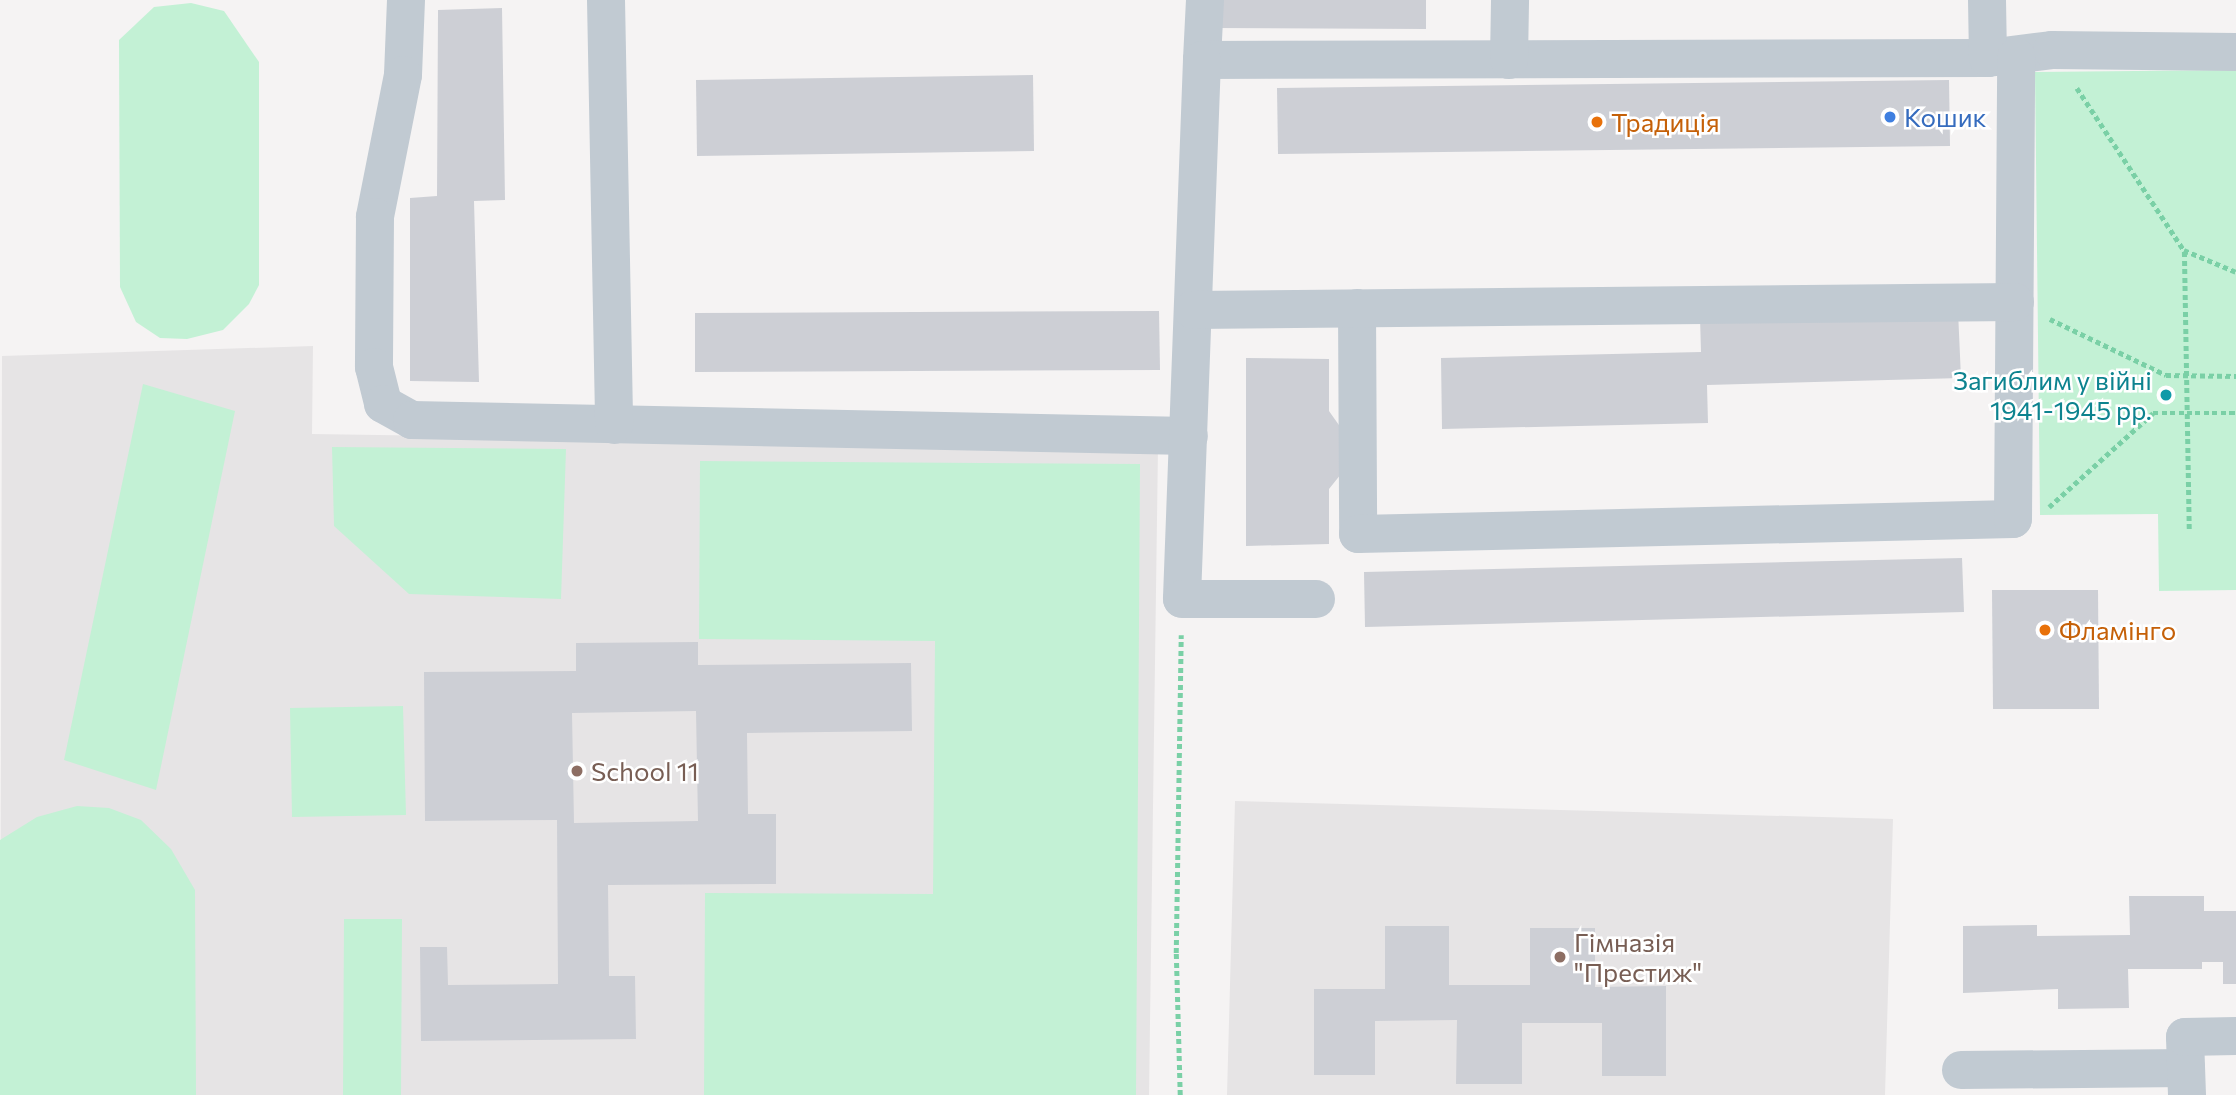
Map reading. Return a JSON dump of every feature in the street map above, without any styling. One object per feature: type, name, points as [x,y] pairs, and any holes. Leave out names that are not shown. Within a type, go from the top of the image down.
[{"type":"lane","points":[[406,0],[403,75],[375,217],[374,367],[383,404],[412,420],[1189,436]]},
{"type":"lane","points":[[606,0],[614,425]]},
{"type":"lane","points":[[1205,0],[1182,599],[1316,599]]},
{"type":"lane","points":[[1509,60],[1510,0]]},
{"type":"lane","points":[[1357,308],[1358,534],[2013,519],[2018,55],[1987,0]]},
{"type":"lane","points":[[1202,60],[1509,60],[2236,52]]},
{"type":"lane","points":[[1193,310],[2015,302]]},
{"type":"lane","points":[[1961,1070],[2186,1081],[2185,1037],[2236,1036]]},
{"type":"path","points":[[2018,55],[2184,250],[2236,272]]},
{"type":"path","points":[[2184,250],[2189,529]]},
{"type":"path","points":[[2015,302],[2165,375],[2236,376]]},
{"type":"path","points":[[2013,519],[2040,514],[2153,413],[2236,413]]},
{"type":"path","points":[[1180,1095],[1176,953],[1182,599]]},
{"type":"shaded area","name":"School 11","points":[[313,346],[312,434],[1158,447],[1149,1095],[0,1095],[2,356]]},
{"type":"shaded area","name":"Гімназія \"Престиж\"","points":[[1235,801],[1893,819],[1885,1095],[1227,1095]]},
{"type":"green space","points":[[191,3],[224,11],[259,62],[259,285],[249,304],[223,330],[187,339],[160,338],[136,322],[120,287],[119,40],[154,7]]},
{"type":"green space","points":[[2236,70],[2236,590],[2159,591],[2158,514],[2040,515],[2035,72]]},
{"type":"green space","points":[[143,384],[235,411],[156,790],[64,760]]},
{"type":"green space","points":[[332,447],[566,449],[561,599],[409,594],[334,526]]},
{"type":"green space","points":[[700,461],[1140,464],[1136,1095],[704,1095],[705,893],[933,894],[935,641],[699,639]]},
{"type":"green space","points":[[403,706],[406,815],[292,817],[290,708]]},
{"type":"green space","points":[[77,806],[109,808],[141,820],[171,849],[195,890],[196,1095],[0,1095],[0,840],[37,817]]},
{"type":"green space","points":[[344,919],[402,919],[401,1095],[343,1095]]},
{"type":"building","points":[[1213,0],[1426,0],[1426,29],[1214,28]]},
{"type":"building","points":[[502,8],[505,200],[474,201],[479,382],[410,381],[410,198],[437,196],[438,10]]},
{"type":"building","points":[[1033,75],[1034,151],[697,156],[696,80]]},
{"type":"building","points":[[1949,80],[1950,146],[1278,154],[1277,88]]},
{"type":"building","points":[[1159,311],[1160,370],[695,372],[695,313]]},
{"type":"building","points":[[1958,311],[1961,378],[1707,385],[1708,423],[1442,429],[1441,358],[1701,352],[1700,317]]},
{"type":"building","points":[[1246,358],[1329,359],[1329,411],[1341,428],[1341,474],[1329,489],[1329,544],[1246,546]]},
{"type":"building","points":[[1962,558],[1964,612],[1365,627],[1364,572]]},
{"type":"building","name":"Фламінго","points":[[1992,590],[2098,590],[2099,709],[1993,709]]},
{"type":"building","points":[[698,642],[698,665],[911,663],[912,731],[747,733],[748,814],[776,814],[776,884],[608,885],[609,976],[635,976],[636,1039],[421,1041],[420,947],[447,947],[448,985],[558,984],[557,820],[425,821],[424,672],[576,671],[576,643]],"holes":[[[696,711],[698,821],[574,823],[572,713]]]},
{"type":"building","points":[[2129,896],[2204,896],[2204,911],[2236,911],[2236,984],[2223,984],[2223,962],[2202,962],[2202,969],[2128,969],[2129,1008],[2058,1009],[2058,989],[1963,993],[1963,926],[2037,925],[2037,936],[2130,935]]},
{"type":"building","points":[[1385,926],[1449,926],[1449,985],[1530,985],[1530,928],[1595,928],[1595,987],[1666,986],[1666,1076],[1602,1076],[1602,1023],[1522,1023],[1522,1084],[1456,1084],[1457,1020],[1375,1021],[1375,1075],[1314,1075],[1314,989],[1385,989]]},
{"type":"place","name":"Кошик","points":[[1890,117]]},
{"type":"place","name":"Традиція","points":[[1597,122]]},
{"type":"place","name":"Загиблим у війні 1941-1945 рр.","points":[[2166,395]]},
{"type":"place","name":"Фламінго","points":[[2045,630]]},
{"type":"place","name":"School 11","points":[[577,771]]},
{"type":"place","name":"Гімназія \"Престиж\"","points":[[1560,957]]}]
